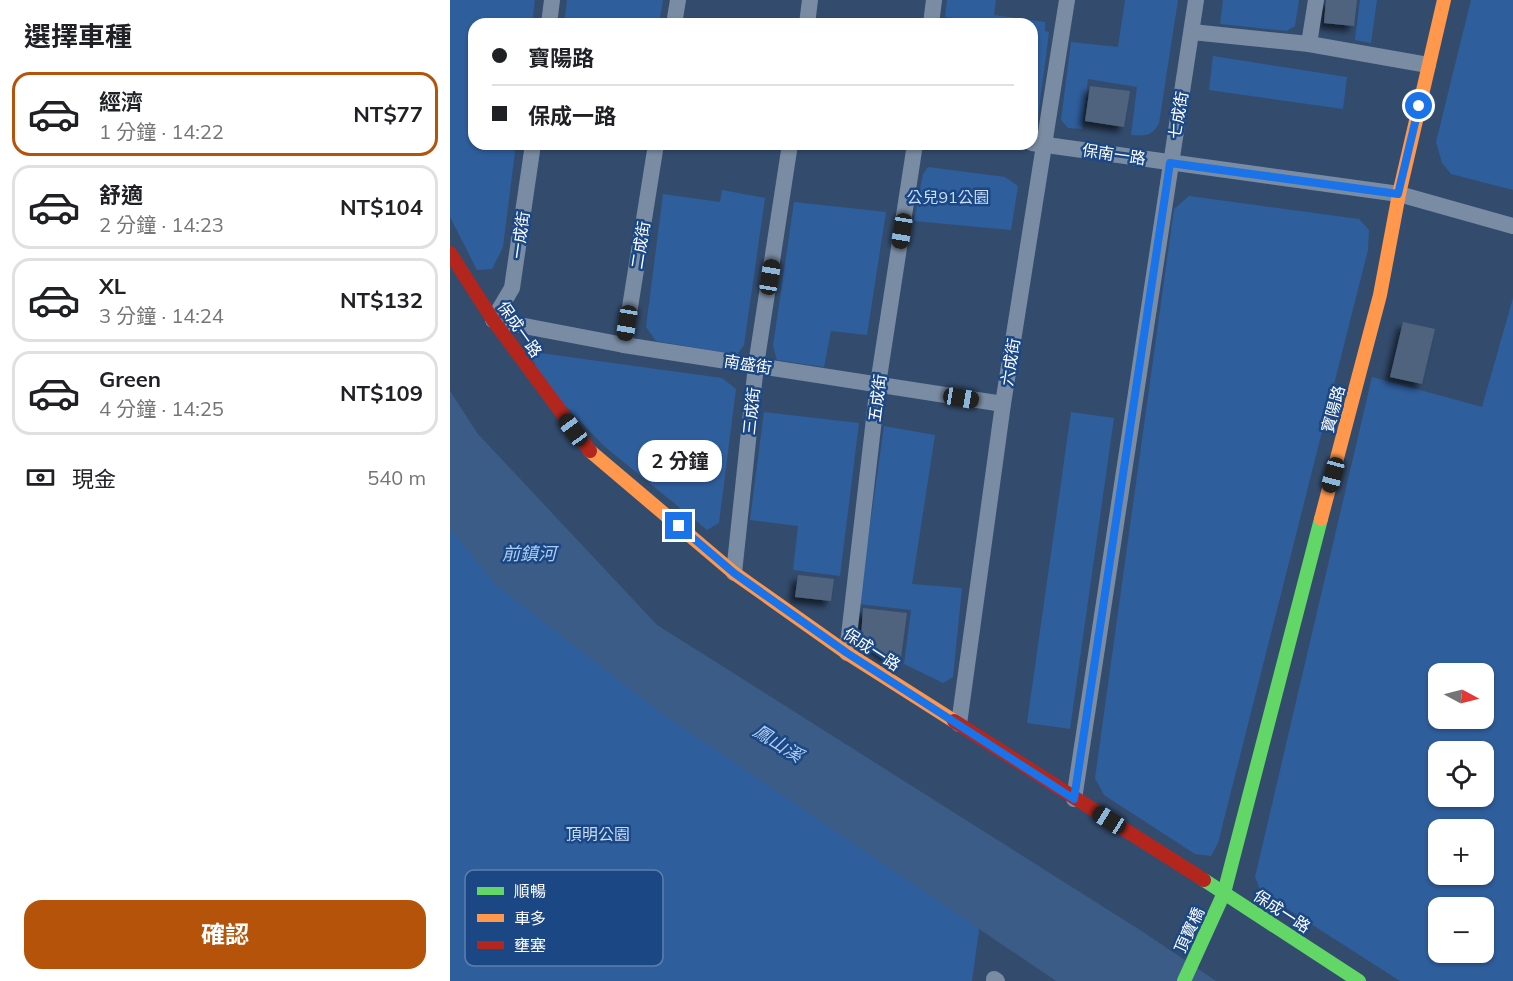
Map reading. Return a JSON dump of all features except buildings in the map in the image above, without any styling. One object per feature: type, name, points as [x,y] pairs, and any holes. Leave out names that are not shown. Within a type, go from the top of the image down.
[{"type":"street","points":[[550,18],[552,0]]},
{"type":"street","points":[[675,18],[678,0]]},
{"type":"street","points":[[808,18],[810,0]]},
{"type":"street","points":[[932,18],[934,0]]},
{"type":"street","name":"六成街","points":[[959,724],[1039,143],[1067,0]]},
{"type":"street","name":"七成街","points":[[1074,799],[1196,0]]},
{"type":"street","points":[[1309,44],[1316,0]]},
{"type":"street","name":"寶陽路","points":[[1224,893],[1380,295],[1398,194],[1444,0]]},
{"type":"street","points":[[1192,32],[1309,44],[1428,65]]},
{"type":"street","name":"保南一路","points":[[1039,143],[1398,194],[1513,226]]},
{"type":"street","name":"一成街","points":[[493,320],[512,288],[531,150]]},
{"type":"street","name":"二成街","points":[[624,345],[655,150]]},
{"type":"street","name":"三成街","points":[[734,573],[756,365],[789,150]]},
{"type":"street","name":"五成街","points":[[847,653],[878,384],[914,150]]},
{"type":"street","name":"保成一路","points":[[450,252],[493,320],[587,449],[734,573],[847,653],[1359,981]]},
{"type":"street","name":"南盛街","points":[[493,320],[624,345],[1003,405]]},
{"type":"street","name":"頂寶橋","points":[[1184,981],[1224,893]]},
{"type":"green space","points":[[450,0],[535,0],[533,18],[468,18],[468,150],[515,150],[503,247],[492,269],[477,270],[450,217]]},
{"type":"green space","points":[[567,0],[663,0],[660,18],[565,18]]},
{"type":"green space","points":[[947,0],[996,0],[994,15],[1016,18],[951,18],[945,17]]},
{"type":"green space","points":[[1125,0],[1178,0],[1159,123],[1148,134],[1131,135],[1137,87],[1088,79],[1082,129],[1068,128],[1061,120],[1071,42],[1118,47]]},
{"type":"green space","points":[[1223,0],[1299,0],[1295,26],[1287,31],[1220,24]]},
{"type":"green space","points":[[1360,0],[1377,0],[1371,43],[1355,40]]},
{"type":"green space","points":[[1471,0],[1513,0],[1513,190],[1451,174],[1442,163],[1436,142]]},
{"type":"green space","points":[[1038,21],[1045,22],[1045,31],[1049,32],[1038,117]]},
{"type":"green space","points":[[1213,56],[1347,77],[1343,109],[1209,90]]},
{"type":"green space","name":"公兒91公園","points":[[928,167],[1005,177],[1018,186],[1011,230],[914,221],[923,174]]},
{"type":"green space","points":[[722,190],[765,198],[744,345],[737,355],[656,341],[646,327],[663,194],[720,202]]},
{"type":"green space","points":[[1189,196],[1359,219],[1369,230],[1368,250],[1218,843],[1211,856],[1195,854],[1104,795],[1095,778],[1174,209]]},
{"type":"green space","points":[[794,202],[886,212],[867,335],[831,331],[824,367],[777,360],[773,346]]},
{"type":"green space","points":[[1513,298],[1513,981],[1400,981],[1261,892],[1255,877],[1372,377],[1482,407]]},
{"type":"green space","points":[[540,353],[722,378],[736,389],[719,523],[707,530],[604,446],[547,387],[531,357]]},
{"type":"green space","points":[[764,412],[859,423],[840,576],[793,570],[798,526],[750,520]]},
{"type":"green space","points":[[1071,412],[1114,418],[1070,729],[1027,723]]},
{"type":"green space","points":[[884,426],[935,435],[912,584],[962,588],[953,677],[943,683],[904,664],[911,610],[859,604]]},
{"type":"green space","name":"頂明公園","points":[[450,516],[982,908],[972,981],[450,981]]},
{"type":"water","name":"前鎮河","points":[[450,391],[477,433],[657,625],[1143,932],[1216,981],[1056,981],[661,713],[497,586],[450,529]]},
{"type":"traffic: fast","points":[[1184,981],[1224,893],[1321,519]]},
{"type":"traffic: fast","points":[[1204,880],[1359,981]]},
{"type":"traffic: slow","points":[[1321,519],[1380,295],[1399,194],[1444,0]]},
{"type":"traffic: slow","points":[[590,451],[734,573],[847,653],[954,721]]},
{"type":"traffic: jam","points":[[450,253],[493,320],[590,451]]},
{"type":"traffic: jam","points":[[954,721],[1204,880]]},
{"type":"route","points":[[679,526],[734,573],[847,653],[1074,799],[1170,163],[1398,194],[1419,106]]},
{"type":"water label","name":"鳳山溪","points":[[778,743]]}]
